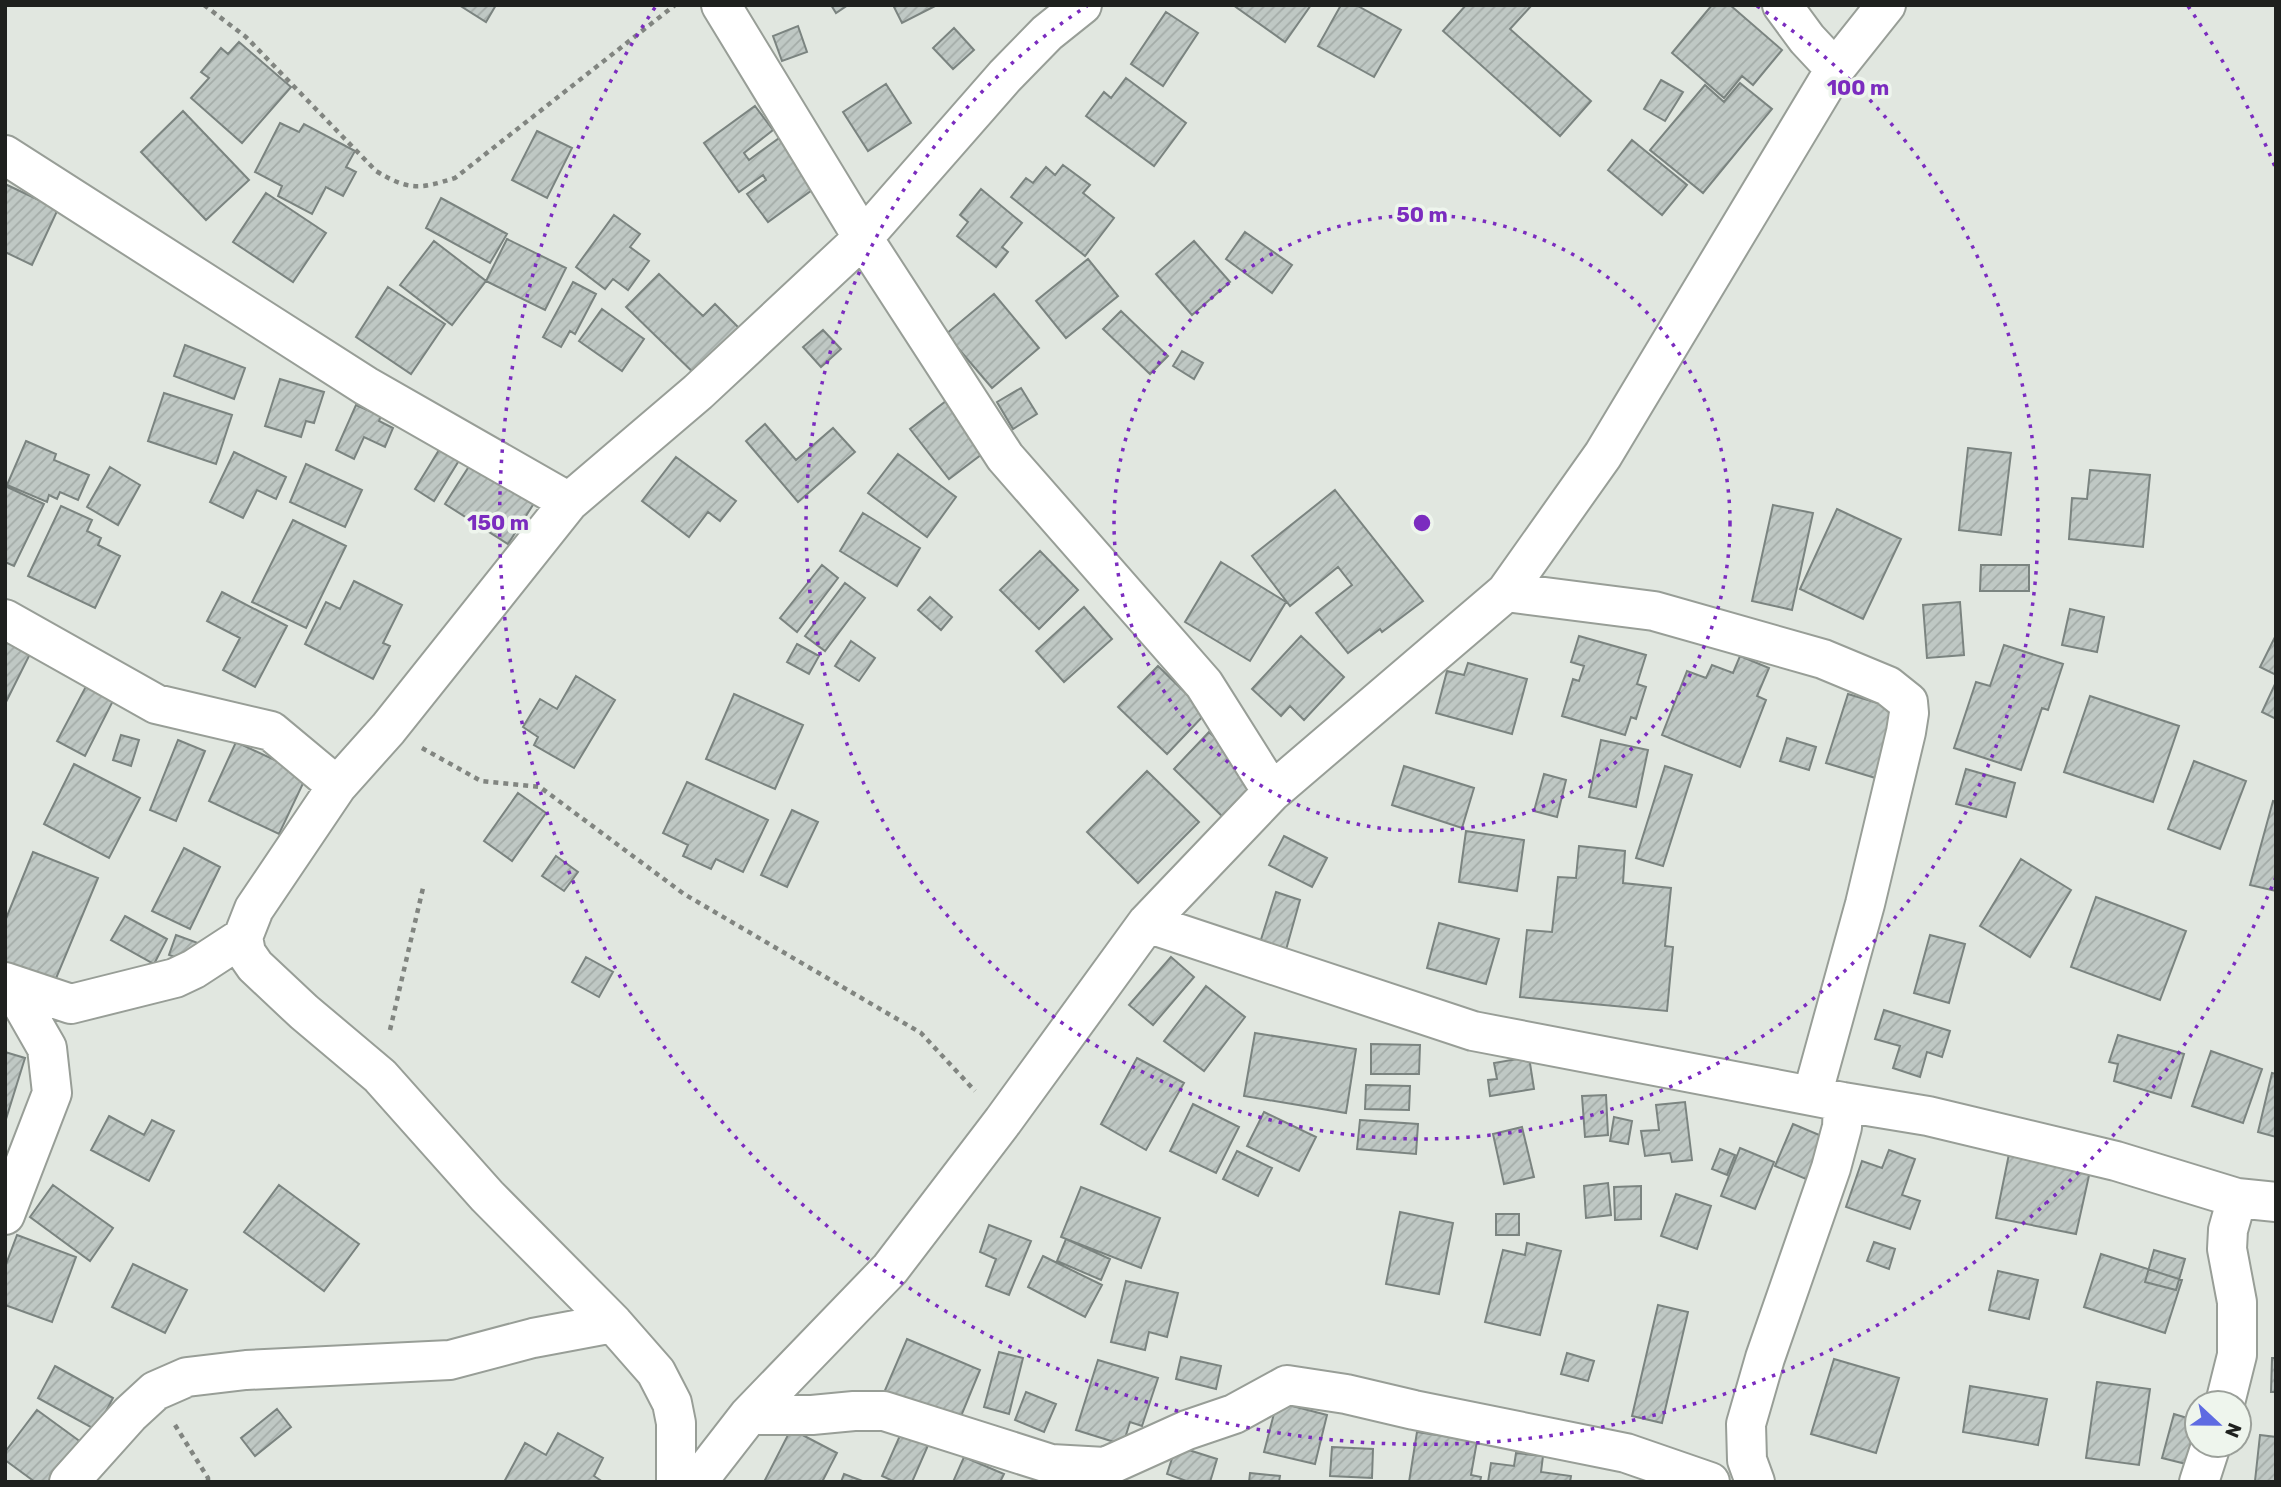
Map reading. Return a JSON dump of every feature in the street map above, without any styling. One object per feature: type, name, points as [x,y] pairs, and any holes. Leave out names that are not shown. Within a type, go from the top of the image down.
[{"type":"street","points":[[721,5],[863,238],[1005,457],[1204,684],[1272,792]]},
{"type":"street","points":[[676,1482],[677,1443],[672,1403],[656,1372],[613,1323],[487,1196],[380,1076],[304,1012],[255,966],[246,953],[243,937],[254,909],[337,786],[387,729],[569,502],[698,392],[863,238],[1005,76],[1047,33],[1082,5]]},
{"type":"street","points":[[1782,5],[1807,39],[1835,69]]},
{"type":"street","points":[[697,1482],[748,1415],[890,1269],[1003,1121],[1147,923],[1272,792],[1506,592],[1604,455],[1835,69],[1886,5]]},
{"type":"street","points":[[5,156],[366,386],[569,502]]},
{"type":"street","points":[[1506,592],[1654,611],[1823,659],[1888,686],[1908,702],[1906,732],[1866,904],[1827,1099],[1842,1127],[1831,1168],[1765,1358],[1746,1424],[1747,1460],[1755,1482]]},
{"type":"street","points":[[5,619],[156,704],[271,731],[337,786]]},
{"type":"street","points":[[1147,923],[1473,1031],[1928,1116],[2116,1161],[2237,1198],[2276,1202]]},
{"type":"street","points":[[8,984],[71,1004],[175,978],[194,969],[243,937]]},
{"type":"street","points":[[5,1214],[52,1093],[47,1048],[8,984]]},
{"type":"street","points":[[2228,1389],[2237,1355],[2237,1302],[2227,1249],[2228,1230],[2237,1198]]},
{"type":"street","points":[[69,1482],[130,1414],[155,1391],[187,1377],[246,1370],[450,1360],[533,1338],[613,1323]]},
{"type":"street","points":[[748,1415],[884,1411],[1051,1464],[1105,1467],[1187,1430],[1234,1415],[1287,1385],[1346,1394],[1626,1453],[1710,1482]]},
{"type":"street","points":[[2199,1482],[2206,1459]]},
{"type":"path","points":[[204,5],[246,37],[376,171],[398,184],[425,187],[455,178],[675,5]]},
{"type":"path","points":[[387,729],[481,780],[540,787],[684,894],[921,1033],[1003,1121]]},
{"type":"path","points":[[380,1076],[423,888]]},
{"type":"path","points":[[155,1391],[208,1482]]},
{"type":"building","points":[[459,5],[496,5],[486,22]]},
{"type":"building","points":[[831,5],[848,5],[836,13]]},
{"type":"building","points":[[893,5],[937,5],[902,23]]},
{"type":"building","points":[[1233,5],[1311,5],[1285,42]]},
{"type":"building","points":[[1341,5],[1356,5],[1401,30],[1374,77],[1318,46]]},
{"type":"building","points":[[1466,5],[1532,5],[1510,29],[1591,101],[1560,136],[1443,31]]},
{"type":"building","points":[[1712,5],[1730,5],[1782,50],[1753,85],[1742,76],[1724,98],[1672,53]]},
{"type":"building","points":[[1166,12],[1198,33],[1163,86],[1131,64]]},
{"type":"building","points":[[798,26],[807,52],[782,61],[773,36]]},
{"type":"building","points":[[954,28],[974,50],[953,69],[933,48]]},
{"type":"building","points":[[239,42],[291,87],[242,143],[191,98],[209,78],[201,72],[221,48],[228,54]]},
{"type":"building","points":[[1126,78],[1186,123],[1154,166],[1086,116],[1104,92],[1111,98]]},
{"type":"building","points":[[1661,80],[1683,92],[1665,121],[1644,109]]},
{"type":"building","points":[[1740,83],[1772,109],[1703,193],[1650,150],[1705,85],[1724,102]]},
{"type":"building","points":[[886,84],[911,123],[868,151],[843,112]]},
{"type":"building","points":[[755,106],[773,130],[744,153],[749,160],[782,136],[819,185],[768,222],[747,194],[766,180],[763,175],[739,192],[704,143]]},
{"type":"building","points":[[183,111],[249,180],[206,220],[141,152]]},
{"type":"building","points":[[280,123],[299,132],[304,124],[355,151],[346,167],[356,172],[343,196],[326,187],[312,214],[278,196],[282,186],[255,172]]},
{"type":"building","points":[[537,131],[572,148],[547,198],[512,180]]},
{"type":"building","points":[[1632,140],[1687,185],[1662,215],[1608,170]]},
{"type":"building","points":[[1063,165],[1090,185],[1083,193],[1114,218],[1085,256],[1011,197],[1026,178],[1033,183],[1046,167],[1055,175]]},
{"type":"building","points":[[5,184],[58,209],[32,265],[5,252]]},
{"type":"building","points":[[981,189],[1022,223],[1002,247],[1008,252],[996,267],[957,236],[968,222],[960,215]]},
{"type":"building","points":[[266,193],[326,233],[293,282],[233,242]]},
{"type":"building","points":[[441,198],[507,234],[490,263],[426,228]]},
{"type":"building","points":[[614,215],[640,234],[630,247],[649,261],[628,290],[613,279],[605,289],[576,267]]},
{"type":"building","points":[[1245,232],[1292,265],[1272,293],[1226,259]]},
{"type":"building","points":[[507,239],[566,268],[545,310],[486,281]]},
{"type":"building","points":[[434,241],[486,281],[452,325],[400,285]]},
{"type":"building","points":[[1194,241],[1230,282],[1192,315],[1156,274]]},
{"type":"building","points":[[1088,259],[1118,296],[1066,338],[1036,301]]},
{"type":"building","points":[[659,274],[703,316],[715,304],[747,336],[703,382],[626,307]]},
{"type":"building","points":[[573,282],[596,294],[575,334],[570,331],[561,347],[543,337]]},
{"type":"building","points":[[388,287],[445,324],[411,374],[356,337]]},
{"type":"building","points":[[994,294],[1039,348],[992,388],[946,334]]},
{"type":"building","points":[[602,309],[644,339],[622,371],[579,341]]},
{"type":"building","points":[[1121,311],[1168,356],[1150,374],[1103,329]]},
{"type":"building","points":[[823,330],[841,349],[821,367],[803,347]]},
{"type":"building","points":[[185,345],[245,368],[234,399],[174,376]]},
{"type":"building","points":[[1182,351],[1203,363],[1194,379],[1173,366]]},
{"type":"building","points":[[280,379],[324,392],[314,423],[306,421],[301,437],[265,426]]},
{"type":"building","points":[[1021,388],[1037,414],[1013,429],[997,402]]},
{"type":"building","points":[[164,393],[232,415],[216,464],[148,441]]},
{"type":"building","points":[[955,394],[994,445],[949,479],[910,429]]},
{"type":"building","points":[[356,405],[381,416],[379,421],[393,428],[385,447],[364,437],[354,459],[336,450]]},
{"type":"building","points":[[765,424],[796,460],[833,428],[855,452],[798,502],[746,441]]},
{"type":"building","points":[[26,441],[56,454],[54,460],[89,475],[78,500],[60,492],[57,499],[49,495],[47,502],[7,485]]},
{"type":"building","points":[[444,442],[463,454],[434,501],[415,489]]},
{"type":"building","points":[[1968,448],[2011,453],[2001,535],[1959,530]]},
{"type":"building","points":[[234,452],[286,477],[276,499],[257,490],[243,518],[210,502]]},
{"type":"building","points":[[898,454],[956,497],[927,537],[868,493]]},
{"type":"building","points":[[475,457],[538,497],[508,544],[445,504]]},
{"type":"building","points":[[676,457],[736,501],[720,521],[708,512],[689,537],[642,501]]},
{"type":"building","points":[[306,464],[362,490],[345,527],[290,502]]},
{"type":"building","points":[[110,467],[140,485],[118,525],[87,507]]},
{"type":"building","points":[[2090,470],[2150,475],[2143,547],[2069,539],[2072,498],[2087,499]]},
{"type":"building","points":[[5,486],[44,504],[14,566],[5,562]]},
{"type":"building","points":[[1335,490],[1423,601],[1382,632],[1380,629],[1348,653],[1316,613],[1352,585],[1338,567],[1290,606],[1252,556]]},
{"type":"building","points":[[1773,505],[1813,513],[1792,610],[1752,601]]},
{"type":"building","points":[[61,506],[92,520],[87,531],[101,538],[98,545],[120,556],[95,608],[28,576]]},
{"type":"building","points":[[1837,509],[1901,539],[1863,619],[1800,589]]},
{"type":"building","points":[[863,513],[920,548],[897,586],[840,551]]},
{"type":"building","points":[[293,520],[346,546],[306,628],[252,602]]},
{"type":"building","points":[[1040,551],[1078,590],[1039,629],[1000,590]]},
{"type":"building","points":[[1221,562],[1286,602],[1250,661],[1185,622]]},
{"type":"building","points":[[822,565],[838,578],[797,632],[780,618]]},
{"type":"building","points":[[1981,565],[2029,565],[2029,591],[1980,591]]},
{"type":"building","points":[[354,581],[402,605],[383,643],[390,646],[373,679],[305,644],[326,602],[340,609]]},
{"type":"building","points":[[845,583],[865,598],[825,651],[805,636]]},
{"type":"building","points":[[222,592],[287,626],[255,687],[223,670],[240,638],[207,621]]},
{"type":"building","points":[[930,597],[952,617],[941,630],[918,610]]},
{"type":"building","points":[[1960,602],[1964,655],[1927,658],[1923,605]]},
{"type":"building","points":[[1084,607],[1112,639],[1064,682],[1036,651]]},
{"type":"building","points":[[2070,609],[2104,617],[2097,652],[2062,645]]},
{"type":"building","points":[[5,627],[36,642],[5,704]]},
{"type":"building","points":[[2276,635],[2276,675],[2260,667]]},
{"type":"building","points":[[1301,636],[1344,677],[1304,720],[1290,706],[1281,716],[1252,689]]},
{"type":"building","points":[[1579,636],[1646,655],[1637,684],[1646,687],[1636,719],[1631,717],[1625,735],[1562,716],[1573,679],[1579,681],[1584,666],[1571,662]]},
{"type":"building","points":[[851,641],[875,658],[859,681],[835,666]]},
{"type":"building","points":[[797,644],[819,656],[809,674],[787,662]]},
{"type":"building","points":[[2004,645],[2063,664],[2048,710],[2042,708],[2021,770],[1954,748],[1976,682],[1990,686]]},
{"type":"building","points":[[1740,656],[1769,668],[1757,696],[1766,700],[1740,767],[1662,735],[1687,671],[1706,678],[1712,665],[1733,673]]},
{"type":"building","points":[[1468,663],[1527,679],[1512,734],[1436,713],[1447,671],[1464,675]]},
{"type":"building","points":[[1158,666],[1206,713],[1167,754],[1118,707]]},
{"type":"building","points":[[576,676],[615,700],[574,768],[534,745],[538,737],[523,727],[540,699],[557,709]]},
{"type":"building","points":[[91,677],[118,691],[85,756],[57,741]]},
{"type":"building","points":[[2276,682],[2276,719],[2262,712]]},
{"type":"building","points":[[734,694],[803,725],[775,789],[706,759]]},
{"type":"building","points":[[1848,694],[1904,711],[1882,780],[1826,763]]},
{"type":"building","points":[[2090,696],[2179,726],[2153,802],[2064,772]]},
{"type":"building","points":[[1209,732],[1264,785],[1228,822],[1174,769]]},
{"type":"building","points":[[121,735],[139,740],[131,766],[113,760]]},
{"type":"building","points":[[1787,738],[1816,747],[1809,770],[1780,761]]},
{"type":"building","points":[[178,740],[205,751],[176,821],[150,810]]},
{"type":"building","points":[[1601,740],[1648,750],[1636,807],[1589,797]]},
{"type":"building","points":[[236,742],[307,775],[279,834],[209,801]]},
{"type":"building","points":[[2194,761],[2246,781],[2220,849],[2168,829]]},
{"type":"building","points":[[74,764],[140,798],[109,858],[44,824]]},
{"type":"building","points":[[1404,766],[1474,788],[1462,828],[1392,805]]},
{"type":"building","points":[[1665,766],[1692,775],[1663,866],[1636,858]]},
{"type":"building","points":[[1966,769],[2015,783],[2006,817],[1956,804]]},
{"type":"building","points":[[1147,771],[1199,822],[1138,883],[1087,832]]},
{"type":"building","points":[[1544,774],[1566,780],[1557,817],[1534,811]]},
{"type":"building","points":[[687,782],[768,820],[743,872],[716,859],[711,869],[683,856],[688,845],[663,833]]},
{"type":"building","points":[[518,793],[546,813],[512,861],[484,841]]},
{"type":"building","points":[[2273,801],[2276,802],[2276,891],[2250,885]]},
{"type":"building","points":[[792,810],[818,822],[787,887],[761,875]]},
{"type":"building","points":[[1466,831],[1524,840],[1517,891],[1459,882]]},
{"type":"building","points":[[1284,836],[1327,858],[1312,887],[1269,865]]},
{"type":"building","points":[[1579,846],[1625,851],[1623,883],[1671,888],[1665,946],[1673,947],[1667,1011],[1520,997],[1527,930],[1552,932],[1558,877],[1576,878]]},
{"type":"building","points":[[184,848],[220,867],[190,929],[152,911]]},
{"type":"building","points":[[33,852],[98,878],[52,988],[5,969],[5,921]]},
{"type":"building","points":[[556,856],[578,872],[564,891],[542,876]]},
{"type":"building","points":[[2021,859],[2071,890],[2030,957],[1980,926]]},
{"type":"building","points":[[1276,892],[1300,900],[1284,957],[1258,949]]},
{"type":"building","points":[[2096,897],[2186,931],[2160,1000],[2071,967]]},
{"type":"building","points":[[125,916],[167,939],[154,964],[111,940]]},
{"type":"building","points":[[1439,923],[1499,939],[1486,984],[1427,968]]},
{"type":"building","points":[[176,935],[198,943],[192,963],[169,955]]},
{"type":"building","points":[[1930,935],[1965,944],[1949,1003],[1914,993]]},
{"type":"building","points":[[586,957],[613,972],[599,997],[572,982]]},
{"type":"building","points":[[1171,957],[1194,977],[1153,1025],[1129,1005]]},
{"type":"building","points":[[1206,986],[1245,1017],[1204,1071],[1164,1041]]},
{"type":"building","points":[[1884,1010],[1950,1031],[1942,1057],[1927,1052],[1920,1077],[1893,1068],[1900,1046],[1875,1039]]},
{"type":"building","points":[[1255,1033],[1356,1049],[1346,1113],[1244,1096]]},
{"type":"building","points":[[2118,1035],[2184,1054],[2171,1098],[2114,1081],[2118,1064],[2109,1062]]},
{"type":"building","points":[[1371,1044],[1420,1045],[1419,1074],[1371,1074]]},
{"type":"building","points":[[2211,1051],[2262,1069],[2243,1123],[2192,1106]]},
{"type":"building","points":[[5,1052],[25,1058],[6,1119],[5,1118]]},
{"type":"building","points":[[1529,1057],[1534,1089],[1490,1096],[1488,1080],[1497,1079],[1494,1063]]},
{"type":"building","points":[[1137,1058],[1184,1083],[1146,1150],[1101,1124]]},
{"type":"building","points":[[2272,1073],[2276,1074],[2276,1137],[2258,1132]]},
{"type":"building","points":[[1366,1085],[1410,1086],[1409,1110],[1365,1109]]},
{"type":"building","points":[[1606,1095],[1608,1135],[1585,1137],[1582,1096]]},
{"type":"building","points":[[1685,1102],[1692,1160],[1672,1162],[1670,1153],[1645,1156],[1641,1131],[1659,1130],[1656,1105]]},
{"type":"building","points":[[1193,1104],[1239,1127],[1216,1173],[1170,1151]]},
{"type":"building","points":[[1264,1112],[1316,1137],[1299,1171],[1247,1146]]},
{"type":"building","points":[[109,1116],[144,1135],[152,1120],[174,1131],[149,1181],[91,1150]]},
{"type":"building","points":[[1614,1117],[1632,1121],[1628,1144],[1610,1141]]},
{"type":"building","points":[[1360,1120],[1418,1124],[1416,1154],[1357,1149]]},
{"type":"building","points":[[1793,1124],[1836,1142],[1818,1184],[1775,1166]]},
{"type":"building","points":[[1522,1127],[1534,1177],[1504,1184],[1493,1134]]},
{"type":"building","points":[[1740,1148],[1774,1162],[1755,1209],[1721,1196]]},
{"type":"building","points":[[1720,1149],[1735,1155],[1727,1175],[1712,1169]]},
{"type":"building","points":[[1889,1150],[1915,1159],[1902,1195],[1920,1201],[1910,1229],[1846,1207],[1862,1161],[1882,1168]]},
{"type":"building","points":[[1237,1151],[1272,1168],[1258,1196],[1223,1179]]},
{"type":"building","points":[[2009,1154],[2090,1171],[2076,1234],[1996,1218]]},
{"type":"building","points":[[1608,1183],[1611,1215],[1586,1218],[1584,1186]]},
{"type":"building","points":[[53,1185],[113,1228],[90,1261],[30,1217]]},
{"type":"building","points":[[279,1185],[359,1244],[324,1291],[244,1232]]},
{"type":"building","points":[[1641,1186],[1641,1219],[1615,1220],[1614,1187]]},
{"type":"building","points":[[1081,1187],[1160,1218],[1141,1268],[1061,1237]]},
{"type":"building","points":[[1676,1194],[1711,1206],[1697,1249],[1661,1236]]},
{"type":"building","points":[[1400,1212],[1453,1223],[1439,1294],[1386,1284]]},
{"type":"building","points":[[1496,1214],[1519,1214],[1519,1235],[1496,1235]]},
{"type":"building","points":[[989,1225],[1031,1241],[1009,1295],[986,1286],[996,1259],[980,1252]]},
{"type":"building","points":[[17,1235],[76,1257],[52,1322],[5,1305],[5,1267]]},
{"type":"building","points":[[1066,1239],[1110,1259],[1101,1280],[1057,1261]]},
{"type":"building","points":[[1874,1242],[1895,1249],[1889,1269],[1867,1261]]},
{"type":"building","points":[[1527,1243],[1561,1251],[1540,1335],[1485,1322],[1503,1250],[1525,1255]]},
{"type":"building","points":[[2154,1250],[2185,1259],[2176,1290],[2145,1282]]},
{"type":"building","points":[[2101,1254],[2182,1280],[2165,1333],[2084,1307]]},
{"type":"building","points":[[1043,1256],[1102,1285],[1085,1317],[1028,1287]]},
{"type":"building","points":[[133,1264],[187,1290],[165,1333],[112,1307]]},
{"type":"building","points":[[1998,1271],[2038,1280],[2029,1319],[1989,1310]]},
{"type":"building","points":[[1126,1281],[1178,1293],[1167,1337],[1149,1332],[1145,1350],[1111,1342]]},
{"type":"building","points":[[1658,1305],[1688,1312],[1662,1423],[1632,1416]]},
{"type":"building","points":[[907,1339],[980,1370],[957,1426],[883,1395]]},
{"type":"building","points":[[999,1352],[1023,1358],[1009,1414],[984,1407]]},
{"type":"building","points":[[1567,1353],[1594,1361],[1588,1381],[1561,1374]]},
{"type":"building","points":[[1181,1357],[1221,1366],[1216,1389],[1176,1379]]},
{"type":"building","points":[[2272,1358],[2276,1358],[2276,1392],[2271,1392]]},
{"type":"building","points":[[1834,1359],[1899,1378],[1876,1453],[1811,1434]]},
{"type":"building","points":[[1098,1360],[1158,1378],[1142,1426],[1130,1422],[1126,1435],[1130,1436],[1127,1446],[1076,1430]]},
{"type":"building","points":[[55,1366],[113,1398],[96,1430],[38,1398]]},
{"type":"building","points":[[2097,1382],[2150,1389],[2139,1465],[2086,1458]]},
{"type":"building","points":[[1970,1386],[2047,1399],[2038,1445],[1963,1432]]},
{"type":"building","points":[[1026,1392],[1056,1404],[1044,1432],[1015,1420]]},
{"type":"building","points":[[1277,1402],[1327,1415],[1315,1464],[1264,1452]]},
{"type":"building","points":[[277,1409],[291,1427],[255,1456],[241,1438]]},
{"type":"building","points":[[37,1410],[89,1448],[64,1482],[35,1482],[5,1460],[5,1452]]},
{"type":"building","points":[[2174,1414],[2183,1417],[2183,1459],[2187,1459],[2186,1464],[2162,1458]]},
{"type":"building","points":[[906,1422],[933,1434],[912,1482],[895,1482],[882,1476]]},
{"type":"building","points":[[791,1429],[837,1453],[822,1482],[764,1482]]},
{"type":"building","points":[[1417,1432],[1477,1441],[1471,1475],[1481,1477],[1480,1482],[1409,1482]]},
{"type":"building","points":[[558,1433],[603,1458],[594,1476],[603,1482],[504,1482],[525,1443],[546,1455]]},
{"type":"building","points":[[2260,1435],[2276,1437],[2276,1482],[2255,1481]]},
{"type":"building","points":[[1176,1446],[1217,1459],[1210,1482],[1189,1482],[1167,1474]]},
{"type":"building","points":[[1332,1447],[1373,1449],[1372,1478],[1330,1476]]},
{"type":"building","points":[[1516,1453],[1543,1456],[1541,1472],[1571,1476],[1570,1482],[1488,1482],[1491,1463],[1514,1466]]},
{"type":"building","points":[[964,1457],[1004,1474],[1000,1482],[953,1482]]},
{"type":"building","points":[[1250,1473],[1280,1476],[1279,1482],[1249,1482]]},
{"type":"building","points":[[844,1474],[865,1482],[841,1482]]}]
